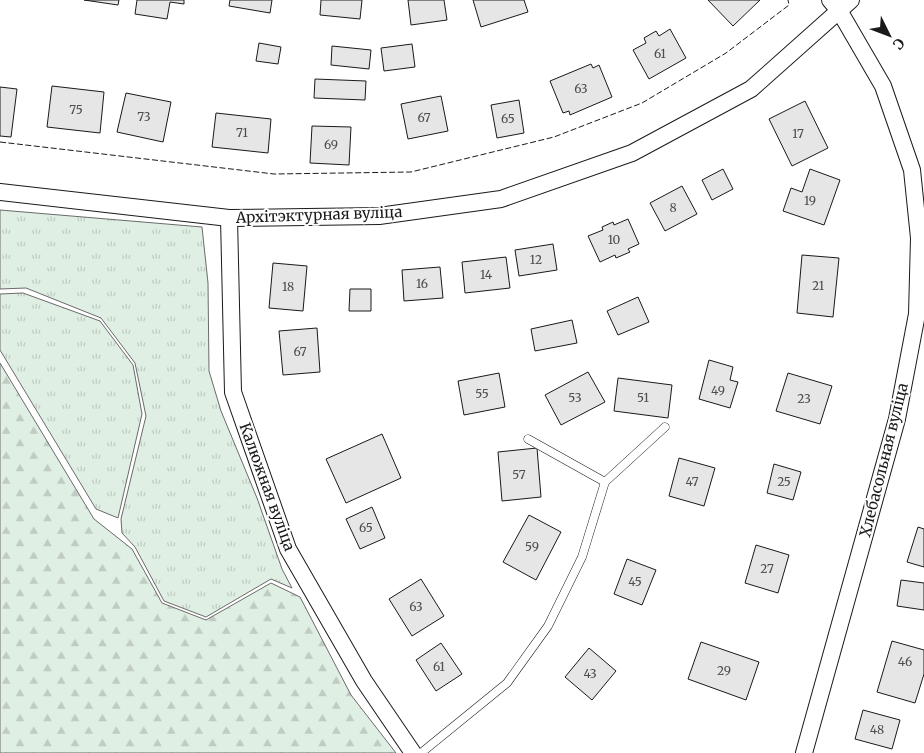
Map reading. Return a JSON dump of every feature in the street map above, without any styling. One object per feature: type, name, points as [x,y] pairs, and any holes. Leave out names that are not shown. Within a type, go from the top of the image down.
[{"type":"street","name":"Архітэктурная вуліца","points":[[0,192],[229,218],[380,216],[501,199],[632,153],[751,89],[840,4]]},
{"type":"street","name":"Хлебасольная вуліца","points":[[804,753],[897,419],[917,314],[919,238],[912,170],[883,86],[840,4]]},
{"type":"street","name":"Калюжная вуліца","points":[[229,218],[233,392],[236,401],[288,549],[364,681],[413,753]]},
{"type":"lane","points":[[420,753],[507,683],[548,626],[582,557],[605,482],[665,427]]},
{"type":"lane","points":[[528,439],[605,482]]},
{"type":"green space","points":[[0,210],[202,227],[208,283],[209,371],[221,411],[257,498],[282,569],[292,588],[271,579],[206,617],[164,601],[135,547],[122,533],[121,519],[146,416],[135,363],[101,318],[26,288],[0,289]]},
{"type":"green space","points":[[23,293],[100,321],[133,365],[142,414],[118,518],[96,509],[0,350],[0,294]]},
{"type":"green space","points":[[0,363],[94,519],[132,549],[162,603],[206,620],[271,583],[300,597],[351,695],[396,753],[0,753]]},
{"type":"building","points":[[84,0],[119,0],[118,5]]},
{"type":"building","points":[[137,0],[184,0],[184,4],[170,2],[167,19],[135,14]]},
{"type":"building","points":[[230,0],[272,0],[270,13],[229,6]]},
{"type":"building","points":[[321,0],[362,0],[360,19],[320,15]]},
{"type":"building","points":[[408,0],[444,0],[447,20],[411,25]]},
{"type":"building","points":[[473,0],[524,0],[528,12],[481,27]]},
{"type":"building","points":[[708,0],[760,0],[733,26]]},
{"type":"building","points":[[670,29],[686,58],[649,79],[633,50],[646,43],[644,38],[656,31],[659,36]]},
{"type":"building","points":[[259,43],[281,47],[278,64],[256,61]]},
{"type":"building","points":[[412,44],[415,67],[384,71],[381,48]]},
{"type":"building","points":[[332,46],[371,50],[369,69],[331,65]]},
{"type":"building","points":[[591,64],[593,68],[599,65],[612,97],[570,115],[569,111],[563,113],[550,81]]},
{"type":"building","points":[[315,79],[366,81],[365,100],[314,98]]},
{"type":"building","points":[[52,86],[104,92],[100,133],[47,127]]},
{"type":"building","points":[[0,87],[17,89],[11,137],[0,136]]},
{"type":"building","points":[[126,93],[171,102],[163,142],[117,132]]},
{"type":"building","points":[[441,96],[448,131],[408,139],[401,104]]},
{"type":"building","points":[[519,100],[524,133],[497,138],[491,105]]},
{"type":"building","points":[[805,101],[828,148],[792,166],[769,119]]},
{"type":"building","points":[[216,113],[271,119],[268,153],[212,147]]},
{"type":"building","points":[[312,126],[351,127],[349,165],[310,163]]},
{"type":"building","points":[[723,169],[733,189],[712,200],[702,180]]},
{"type":"building","points":[[810,169],[840,180],[824,225],[783,211],[791,188],[802,192]]},
{"type":"building","points":[[682,186],[697,214],[665,231],[650,203]]},
{"type":"building","points":[[628,219],[639,244],[628,249],[630,252],[616,258],[615,255],[600,262],[588,236],[603,230],[602,227],[613,222],[614,225]]},
{"type":"building","points":[[553,244],[557,270],[519,276],[515,250]]},
{"type":"building","points":[[802,255],[839,258],[833,317],[797,313]]},
{"type":"building","points":[[506,257],[510,288],[465,293],[462,262]]},
{"type":"building","points":[[273,263],[307,266],[303,311],[269,308]]},
{"type":"building","points":[[440,267],[443,298],[404,301],[402,270]]},
{"type":"building","points":[[350,289],[371,289],[371,311],[349,311]]},
{"type":"building","points":[[638,297],[649,322],[618,335],[607,311]]},
{"type":"building","points":[[572,320],[577,343],[535,351],[531,329]]},
{"type":"building","points":[[317,328],[320,372],[283,375],[279,331]]},
{"type":"building","points":[[709,360],[733,367],[730,380],[738,382],[730,408],[699,399]]},
{"type":"building","points":[[588,372],[605,402],[561,425],[545,395]]},
{"type":"building","points":[[499,373],[505,407],[464,415],[458,381]]},
{"type":"building","points":[[788,373],[832,386],[820,424],[776,411]]},
{"type":"building","points":[[618,378],[672,385],[668,418],[614,411]]},
{"type":"building","points":[[382,434],[401,478],[346,503],[326,459]]},
{"type":"building","points":[[537,448],[541,497],[502,501],[498,452]]},
{"type":"building","points":[[679,458],[715,468],[704,506],[669,496]]},
{"type":"building","points":[[774,464],[801,472],[793,500],[767,493]]},
{"type":"building","points":[[372,507],[385,538],[360,549],[346,519]]},
{"type":"building","points":[[529,515],[561,532],[536,580],[503,562]]},
{"type":"building","points":[[918,527],[924,529],[924,567],[907,562]]},
{"type":"building","points":[[756,545],[789,555],[778,593],[745,583]]},
{"type":"building","points":[[627,559],[656,570],[642,605],[614,594]]},
{"type":"building","points":[[421,579],[444,616],[412,636],[389,599]]},
{"type":"building","points":[[901,580],[924,583],[924,610],[897,606]]},
{"type":"building","points":[[892,641],[924,650],[924,674],[915,703],[877,692]]},
{"type":"building","points":[[701,642],[759,662],[746,700],[688,679]]},
{"type":"building","points":[[441,643],[462,674],[436,691],[416,660]]},
{"type":"building","points":[[589,648],[616,671],[592,700],[565,677]]},
{"type":"building","points":[[863,710],[900,720],[892,749],[855,739]]},
{"type":"fence","points":[[0,142],[274,174],[411,172],[554,137],[642,103],[726,53],[789,5],[788,0]]}]
